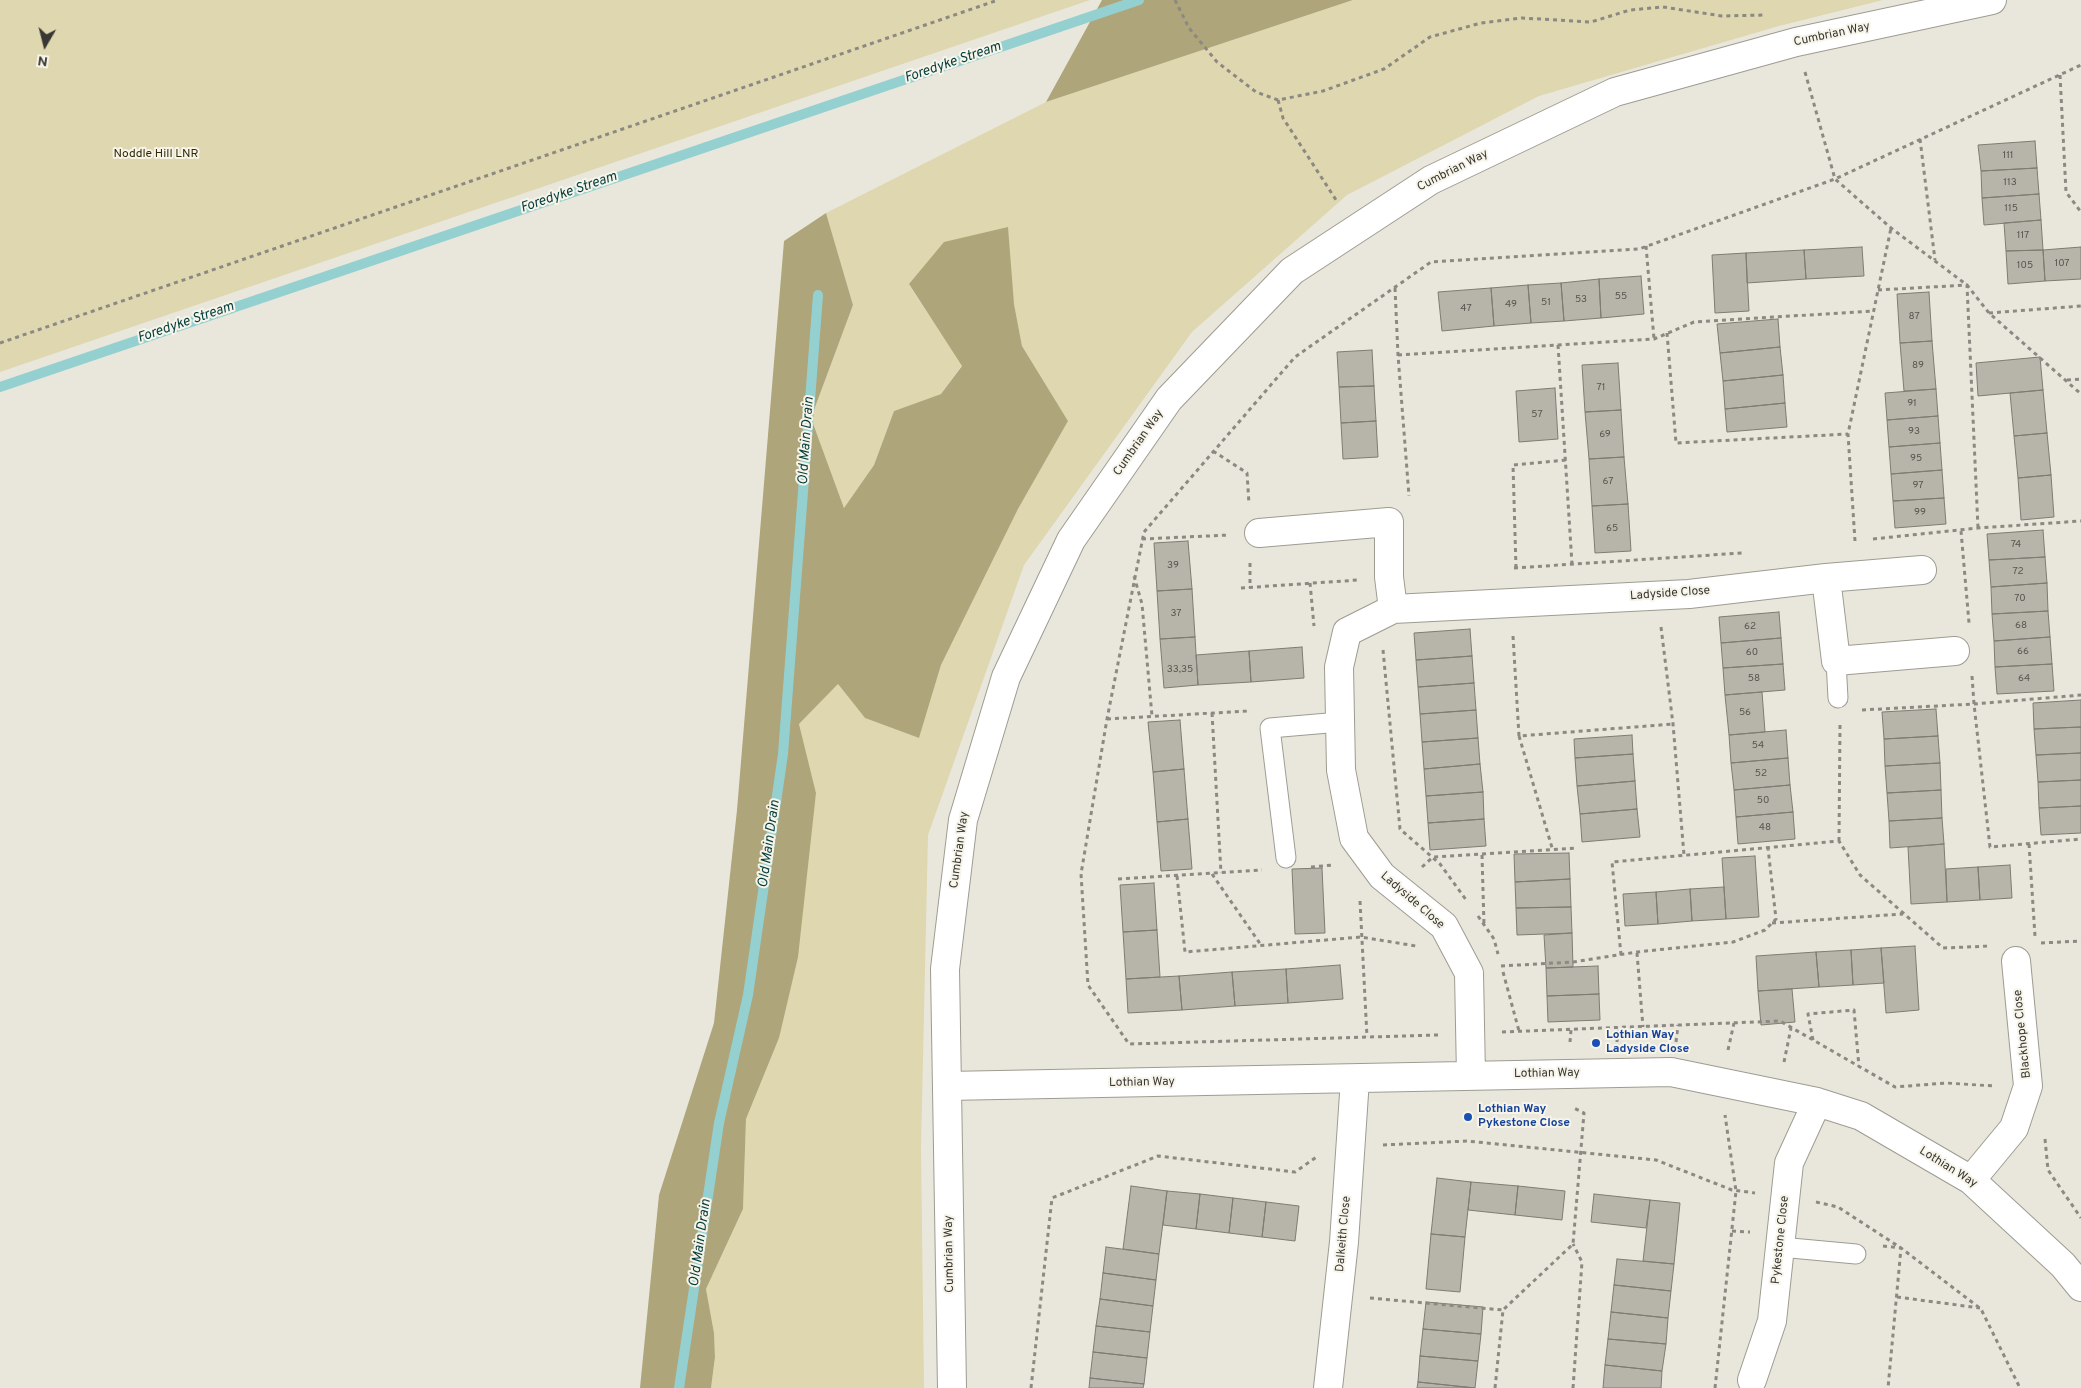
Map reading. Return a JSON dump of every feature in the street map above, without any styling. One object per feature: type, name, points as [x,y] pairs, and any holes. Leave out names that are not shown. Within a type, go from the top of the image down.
[{"type":"street","name":"Cumbrian Way","points":[[952,1388],[946,969],[963,820],[1010,668],[1071,540],[1169,399],[1292,271],[1431,180],[1615,92],[1796,42],[1992,0]]},
{"type":"street","points":[[1259,533],[1389,522],[1388,611]]},
{"type":"street","name":"Ladyside Close","points":[[1471,1076],[1468,974],[1444,926],[1382,876],[1354,838],[1341,770],[1339,667],[1347,632],[1388,611],[1689,594],[1826,578],[1922,570]]},
{"type":"street","points":[[1826,578],[1836,661],[1965,649]]},
{"type":"street","name":"Blackhope Close","points":[[1972,1180],[2014,1128],[2028,1086],[2006,954]]},
{"type":"street","name":"Lothian Way","points":[[947,1086],[1671,1072],[1817,1102],[1861,1116],[1972,1180],[2063,1265],[2081,1287]]},
{"type":"street","name":"Dalkeith Close","points":[[1328,1388],[1344,1242],[1356,1079]]},
{"type":"street","name":"Pykestone Close","points":[[1752,1380],[1772,1321],[1789,1163],[1817,1102]]},
{"type":"lane","points":[[1836,661],[1838,698]]},
{"type":"lane","points":[[1286,858],[1270,728],[1340,722]]},
{"type":"lane","points":[[1780,1247],[1856,1254]]},
{"type":"path","points":[[0,343],[998,0]]},
{"type":"path","points":[[1175,0],[1189,28],[1217,62],[1256,92],[1278,100],[1323,91],[1384,69],[1430,38],[1481,23],[1522,18],[1591,22],[1630,10],[1663,7],[1722,16],[1785,15],[1796,42],[1835,179],[1891,228],[1967,285],[1990,313],[2081,394]]},
{"type":"path","points":[[1251,711],[1107,719],[1144,532],[1294,357],[1431,262],[1639,249],[1835,179],[2081,65]]},
{"type":"path","points":[[2060,75],[2066,192],[2081,212]]},
{"type":"path","points":[[1278,100],[1283,118],[1354,230]]},
{"type":"path","points":[[1920,139],[1936,261]]},
{"type":"path","points":[[1891,228],[1848,434],[1855,541],[1978,528],[2081,521]]},
{"type":"path","points":[[1646,246],[1654,339]]},
{"type":"path","points":[[1878,290],[1967,285]]},
{"type":"path","points":[[1967,285],[1978,528]]},
{"type":"path","points":[[1395,287],[1409,499]]},
{"type":"path","points":[[1990,313],[2081,306]]},
{"type":"path","points":[[1398,355],[1654,339],[1694,322],[1873,311]]},
{"type":"path","points":[[1667,333],[1676,444],[1848,434]]},
{"type":"path","points":[[1558,345],[1572,564]]},
{"type":"path","points":[[2066,380],[2081,379]]},
{"type":"path","points":[[1516,568],[1513,465],[1566,460]]},
{"type":"path","points":[[1961,531],[1965,649],[1974,704],[1990,847],[2081,839]]},
{"type":"path","points":[[1142,539],[1230,535]]},
{"type":"path","points":[[1507,569],[1750,553]]},
{"type":"path","points":[[1134,576],[1142,604],[1152,716]]},
{"type":"path","points":[[1241,588],[1389,577]]},
{"type":"path","points":[[1656,595],[1673,724],[1684,855]]},
{"type":"path","points":[[1388,611],[1382,644],[1400,829],[1440,864],[1468,902]]},
{"type":"path","points":[[1512,631],[1519,736],[1553,850]]},
{"type":"path","points":[[1859,710],[1974,704],[2081,695]]},
{"type":"path","points":[[1212,713],[1221,873]]},
{"type":"path","points":[[1840,720],[1839,841],[1860,875],[1944,948],[2006,954]]},
{"type":"path","points":[[1519,736],[1673,724]]},
{"type":"path","points":[[1621,956],[1612,862],[1839,841]]},
{"type":"path","points":[[2029,844],[2035,944],[2081,941]]},
{"type":"path","points":[[1396,887],[1433,857],[1576,848]]},
{"type":"path","points":[[1501,966],[1573,962],[1637,952],[1734,942],[1765,930],[1776,919],[1768,848]]},
{"type":"path","points":[[1306,867],[1341,865],[1365,854]]},
{"type":"path","points":[[1365,854],[1359,886],[1367,1037]]},
{"type":"path","points":[[1482,855],[1484,926]]},
{"type":"path","points":[[1118,879],[1269,870]]},
{"type":"path","points":[[1212,874],[1261,946]]},
{"type":"path","points":[[1177,876],[1186,952],[1362,937],[1434,950],[1456,950]]},
{"type":"path","points":[[1473,910],[1494,939],[1519,1032]]},
{"type":"path","points":[[1772,923],[1904,914]]},
{"type":"path","points":[[1637,952],[1643,1027]]},
{"type":"path","points":[[1813,1040],[1808,1014],[1854,1010],[1860,1067]]},
{"type":"path","points":[[1567,1074],[1572,1108],[1584,1113],[1573,1244],[1582,1262],[1573,1388]]},
{"type":"path","points":[[1715,1388],[1736,1190],[1721,1082]]},
{"type":"path","points":[[2044,1130],[2048,1170],[2081,1218]]},
{"type":"path","points":[[1031,1388],[1052,1198],[1158,1156],[1295,1172],[1328,1148],[1351,1142],[1381,1145],[1467,1141],[1656,1160],[1736,1190],[1786,1196],[1838,1207],[1901,1248],[1981,1308],[2020,1388]]},
{"type":"path","points":[[1495,1388],[1503,1310],[1573,1244]]},
{"type":"path","points":[[1888,1388],[1901,1248]]},
{"type":"path","points":[[1897,1297],[1981,1308]]},
{"type":"path","points":[[1366,1298],[1503,1310]]},
{"type":"green space","name":"Noddle Hill LNR","points":[[0,0],[1090,0],[0,372]]},
{"type":"green space","points":[[1353,0],[1883,0],[1779,26],[1539,96],[1347,195],[1192,332],[1024,565],[928,835],[921,1148],[924,1388],[711,1388],[715,1357],[714,1333],[706,1289],[743,1209],[746,1119],[779,1038],[816,793],[799,724],[838,684],[865,718],[919,738],[941,665],[1018,509],[1068,421],[1022,346],[1014,304],[909,285],[962,365],[941,394],[894,411],[874,465],[844,508],[811,418],[853,305],[826,213],[1046,102]]},
{"type":"shaded area","points":[[1102,0],[1353,0],[1046,102]]},
{"type":"shaded area","points":[[826,213],[853,305],[811,418],[844,508],[874,465],[894,411],[941,394],[962,366],[909,284],[944,242],[1008,227],[1014,304],[1022,346],[1068,421],[1018,509],[941,665],[919,738],[865,718],[838,684],[799,724],[816,793],[798,957],[779,1038],[746,1119],[743,1209],[706,1289],[714,1333],[715,1357],[711,1388],[640,1388],[659,1195],[714,1023],[737,810],[784,241]]},
{"type":"building","points":[[2035,141],[2037,168],[1981,171],[1978,145]]},
{"type":"building","points":[[2037,168],[2039,194],[1982,198],[1981,171]]},
{"type":"building","points":[[2039,194],[2041,220],[1984,225],[1982,198]]},
{"type":"building","points":[[2041,220],[2043,250],[2006,251],[2004,223]]},
{"type":"building","points":[[1862,247],[1864,276],[1806,279],[1804,250]]},
{"type":"building","points":[[2081,247],[2081,279],[2045,281],[2043,250]]},
{"type":"building","points":[[1804,250],[1806,279],[1747,283],[1746,253]]},
{"type":"building","points":[[2043,250],[2045,281],[2008,284],[2006,251]]},
{"type":"building","points":[[1746,253],[1749,311],[1715,313],[1712,255]]},
{"type":"building","points":[[1641,276],[1644,314],[1601,318],[1599,279]]},
{"type":"building","points":[[1599,279],[1601,318],[1564,321],[1561,283]]},
{"type":"building","points":[[1561,283],[1564,321],[1531,323],[1528,285]]},
{"type":"building","points":[[1528,285],[1531,323],[1494,326],[1491,288]]},
{"type":"building","points":[[1491,288],[1494,326],[1442,331],[1438,292]]},
{"type":"building","points":[[1929,292],[1932,341],[1900,343],[1897,294]]},
{"type":"building","points":[[1778,319],[1780,347],[1720,353],[1717,324]]},
{"type":"building","points":[[1932,341],[1936,389],[1904,391],[1900,343]]},
{"type":"building","points":[[1780,347],[1783,375],[1723,381],[1720,353]]},
{"type":"building","points":[[1372,350],[1374,386],[1339,387],[1337,352]]},
{"type":"building","points":[[2040,357],[2043,390],[1978,396],[1976,363]]},
{"type":"building","points":[[1618,363],[1621,410],[1585,412],[1582,365]]},
{"type":"building","points":[[1783,375],[1785,403],[1725,409],[1723,381]]},
{"type":"building","points":[[1374,386],[1376,421],[1341,423],[1339,387]]},
{"type":"building","points":[[1555,388],[1558,439],[1519,442],[1516,391]]},
{"type":"building","points":[[1936,389],[1938,416],[1887,420],[1885,393]]},
{"type":"building","points":[[2043,390],[2047,433],[2014,436],[2010,393]]},
{"type":"building","points":[[1785,403],[1787,427],[1727,432],[1725,409]]},
{"type":"building","points":[[1621,410],[1624,457],[1589,459],[1585,412]]},
{"type":"building","points":[[1938,416],[1940,443],[1889,447],[1887,420]]},
{"type":"building","points":[[1376,421],[1378,457],[1343,459],[1341,423]]},
{"type":"building","points":[[2047,433],[2051,475],[2018,478],[2014,436]]},
{"type":"building","points":[[1940,443],[1942,470],[1891,474],[1889,447]]},
{"type":"building","points":[[1624,457],[1628,504],[1592,506],[1589,459]]},
{"type":"building","points":[[1942,470],[1944,498],[1893,501],[1891,474]]},
{"type":"building","points":[[2051,475],[2054,517],[2021,520],[2018,478]]},
{"type":"building","points":[[1944,498],[1946,524],[1895,528],[1893,501]]},
{"type":"building","points":[[1628,504],[1631,551],[1595,553],[1592,506]]},
{"type":"building","points":[[2043,530],[2045,557],[1989,560],[1987,534]]},
{"type":"building","points":[[1188,541],[1192,589],[1157,591],[1154,543]]},
{"type":"building","points":[[2045,557],[2047,583],[1991,587],[1989,560]]},
{"type":"building","points":[[2047,583],[2048,611],[1992,614],[1991,587]]},
{"type":"building","points":[[1192,589],[1195,637],[1160,639],[1157,591]]},
{"type":"building","points":[[2048,611],[2050,637],[1994,641],[1992,614]]},
{"type":"building","points":[[1779,612],[1781,638],[1721,643],[1719,617]]},
{"type":"building","points":[[1470,629],[1472,656],[1416,660],[1414,633]]},
{"type":"building","points":[[1195,637],[1198,685],[1164,688],[1160,639]]},
{"type":"building","points":[[2050,637],[2052,664],[1995,667],[1994,641]]},
{"type":"building","points":[[1781,638],[1783,664],[1723,668],[1721,643]]},
{"type":"building","points":[[1302,647],[1304,678],[1251,682],[1249,651]]},
{"type":"building","points":[[1249,651],[1251,682],[1198,685],[1196,655]]},
{"type":"building","points":[[1472,656],[1474,683],[1418,687],[1416,660]]},
{"type":"building","points":[[1783,664],[1785,690],[1725,695],[1723,668]]},
{"type":"building","points":[[2052,664],[2054,691],[1997,694],[1995,667]]},
{"type":"building","points":[[1474,683],[1476,710],[1420,714],[1418,687]]},
{"type":"building","points":[[1762,692],[1765,732],[1729,735],[1725,695]]},
{"type":"building","points":[[2081,700],[2081,727],[2034,729],[2033,703]]},
{"type":"building","points":[[1936,709],[1938,736],[1884,739],[1882,712]]},
{"type":"building","points":[[1476,710],[1478,738],[1422,742],[1420,714]]},
{"type":"building","points":[[1180,720],[1184,769],[1153,772],[1148,722]]},
{"type":"building","points":[[2081,727],[2081,753],[2036,755],[2034,729]]},
{"type":"building","points":[[1786,730],[1788,758],[1731,763],[1729,735]]},
{"type":"building","points":[[1632,735],[1633,754],[1575,758],[1574,739]]},
{"type":"building","points":[[1938,736],[1940,763],[1885,766],[1884,739]]},
{"type":"building","points":[[1478,738],[1480,764],[1424,769],[1422,742]]},
{"type":"building","points":[[2081,753],[2081,780],[2038,782],[2036,755]]},
{"type":"building","points":[[1633,754],[1635,781],[1577,786],[1575,758]]},
{"type":"building","points":[[1788,758],[1790,785],[1734,790],[1731,763]]},
{"type":"building","points":[[1940,763],[1941,790],[1887,793],[1885,766]]},
{"type":"building","points":[[1480,764],[1483,792],[1426,796],[1424,769]]},
{"type":"building","points":[[1184,769],[1188,819],[1157,822],[1153,772]]},
{"type":"building","points":[[2081,780],[2081,806],[2039,808],[2038,782]]},
{"type":"building","points":[[1635,781],[1637,809],[1580,814],[1577,786]]},
{"type":"building","points":[[1790,785],[1793,812],[1736,817],[1734,790]]},
{"type":"building","points":[[1941,790],[1942,818],[1889,821],[1887,793]]},
{"type":"building","points":[[1483,792],[1484,819],[1428,823],[1426,796]]},
{"type":"building","points":[[2081,806],[2081,833],[2041,835],[2039,808]]},
{"type":"building","points":[[1637,809],[1640,837],[1582,842],[1580,814]]},
{"type":"building","points":[[1793,812],[1795,839],[1738,844],[1736,817]]},
{"type":"building","points":[[1942,818],[1944,844],[1890,848],[1889,821]]},
{"type":"building","points":[[1188,819],[1192,869],[1161,871],[1157,822]]},
{"type":"building","points":[[1484,819],[1486,846],[1430,850],[1428,823]]},
{"type":"building","points":[[1944,844],[1947,902],[1911,904],[1908,847]]},
{"type":"building","points":[[1569,853],[1570,879],[1515,882],[1514,854]]},
{"type":"building","points":[[1755,856],[1759,917],[1726,919],[1722,858]]},
{"type":"building","points":[[2010,865],[2012,898],[1980,900],[1978,867]]},
{"type":"building","points":[[1978,867],[1980,900],[1947,902],[1946,869]]},
{"type":"building","points":[[1322,868],[1325,933],[1295,934],[1292,869]]},
{"type":"building","points":[[1570,879],[1571,907],[1516,908],[1515,882]]},
{"type":"building","points":[[1154,883],[1157,930],[1123,932],[1120,885]]},
{"type":"building","points":[[1724,887],[1726,919],[1692,921],[1690,889]]},
{"type":"building","points":[[1690,889],[1692,921],[1658,924],[1656,892]]},
{"type":"building","points":[[1656,892],[1658,924],[1625,926],[1623,894]]},
{"type":"building","points":[[1571,907],[1572,933],[1517,935],[1516,908]]},
{"type":"building","points":[[1157,930],[1160,977],[1126,979],[1123,932]]},
{"type":"building","points":[[1572,933],[1573,967],[1546,968],[1544,935]]},
{"type":"building","points":[[1915,946],[1919,1010],[1886,1013],[1881,948]]},
{"type":"building","points":[[1881,948],[1884,983],[1853,985],[1851,950]]},
{"type":"building","points":[[1851,950],[1853,985],[1819,987],[1816,952]]},
{"type":"building","points":[[1816,952],[1819,987],[1758,991],[1756,956]]},
{"type":"building","points":[[1340,965],[1343,999],[1288,1003],[1286,969]]},
{"type":"building","points":[[1598,966],[1599,994],[1547,996],[1546,968]]},
{"type":"building","points":[[1286,969],[1288,1003],[1235,1006],[1232,972]]},
{"type":"building","points":[[1232,972],[1235,1006],[1182,1010],[1179,976]]},
{"type":"building","points":[[1179,976],[1182,1010],[1128,1013],[1126,979]]},
{"type":"building","points":[[1792,989],[1795,1022],[1761,1025],[1758,991]]},
{"type":"building","points":[[1599,994],[1600,1020],[1548,1022],[1547,996]]},
{"type":"building","points":[[1437,1178],[1471,1182],[1465,1237],[1431,1234]]},
{"type":"building","points":[[1471,1182],[1518,1186],[1515,1215],[1468,1210]]},
{"type":"building","points":[[1131,1186],[1167,1191],[1159,1254],[1123,1249]]},
{"type":"building","points":[[1518,1186],[1565,1191],[1562,1220],[1515,1215]]},
{"type":"building","points":[[1167,1191],[1200,1194],[1196,1229],[1163,1225]]},
{"type":"building","points":[[1200,1194],[1233,1198],[1229,1233],[1196,1229]]},
{"type":"building","points":[[1594,1194],[1650,1200],[1646,1228],[1591,1222]]},
{"type":"building","points":[[1233,1198],[1266,1202],[1262,1237],[1229,1233]]},
{"type":"building","points":[[1650,1200],[1680,1203],[1674,1264],[1643,1261]]},
{"type":"building","points":[[1266,1202],[1299,1206],[1295,1241],[1262,1237]]},
{"type":"building","points":[[1431,1234],[1465,1237],[1460,1292],[1426,1289]]},
{"type":"building","points":[[1106,1247],[1159,1254],[1156,1280],[1103,1273]]},
{"type":"building","points":[[1617,1259],[1674,1264],[1671,1291],[1614,1285]]},
{"type":"building","points":[[1103,1273],[1156,1280],[1153,1306],[1100,1299]]},
{"type":"building","points":[[1614,1285],[1671,1291],[1668,1318],[1611,1312]]},
{"type":"building","points":[[1100,1299],[1153,1306],[1150,1332],[1096,1326]]},
{"type":"building","points":[[1426,1302],[1483,1307],[1481,1334],[1423,1329]]},
{"type":"building","points":[[1611,1312],[1668,1318],[1666,1344],[1608,1339]]},
{"type":"building","points":[[1096,1326],[1150,1332],[1147,1358],[1093,1352]]},
{"type":"building","points":[[1423,1329],[1481,1334],[1478,1361],[1420,1356]]},
{"type":"building","points":[[1608,1339],[1666,1344],[1662,1371],[1605,1365]]},
{"type":"building","points":[[1093,1352],[1147,1358],[1144,1384],[1090,1378]]},
{"type":"building","points":[[1420,1356],[1478,1361],[1475,1388],[1418,1382]]},
{"type":"building","points":[[1605,1365],[1662,1371],[1661,1388],[1603,1388]]},
{"type":"building","points":[[1090,1378],[1144,1384],[1143,1388],[1089,1388]]},
{"type":"building","points":[[1418,1382],[1475,1388],[1417,1388]]},
{"type":"waterway","name":"Foredyke Stream","points":[[0,387],[1139,0]]},
{"type":"waterway","name":"Old Main Drain","points":[[679,1388],[719,1123],[748,995],[783,754],[818,295]]},
{"type":"place","name":"Lothian Way Ladyside Close","points":[[1596,1043]]},
{"type":"place","name":"Lothian Way Pykestone Close","points":[[1468,1117]]}]
